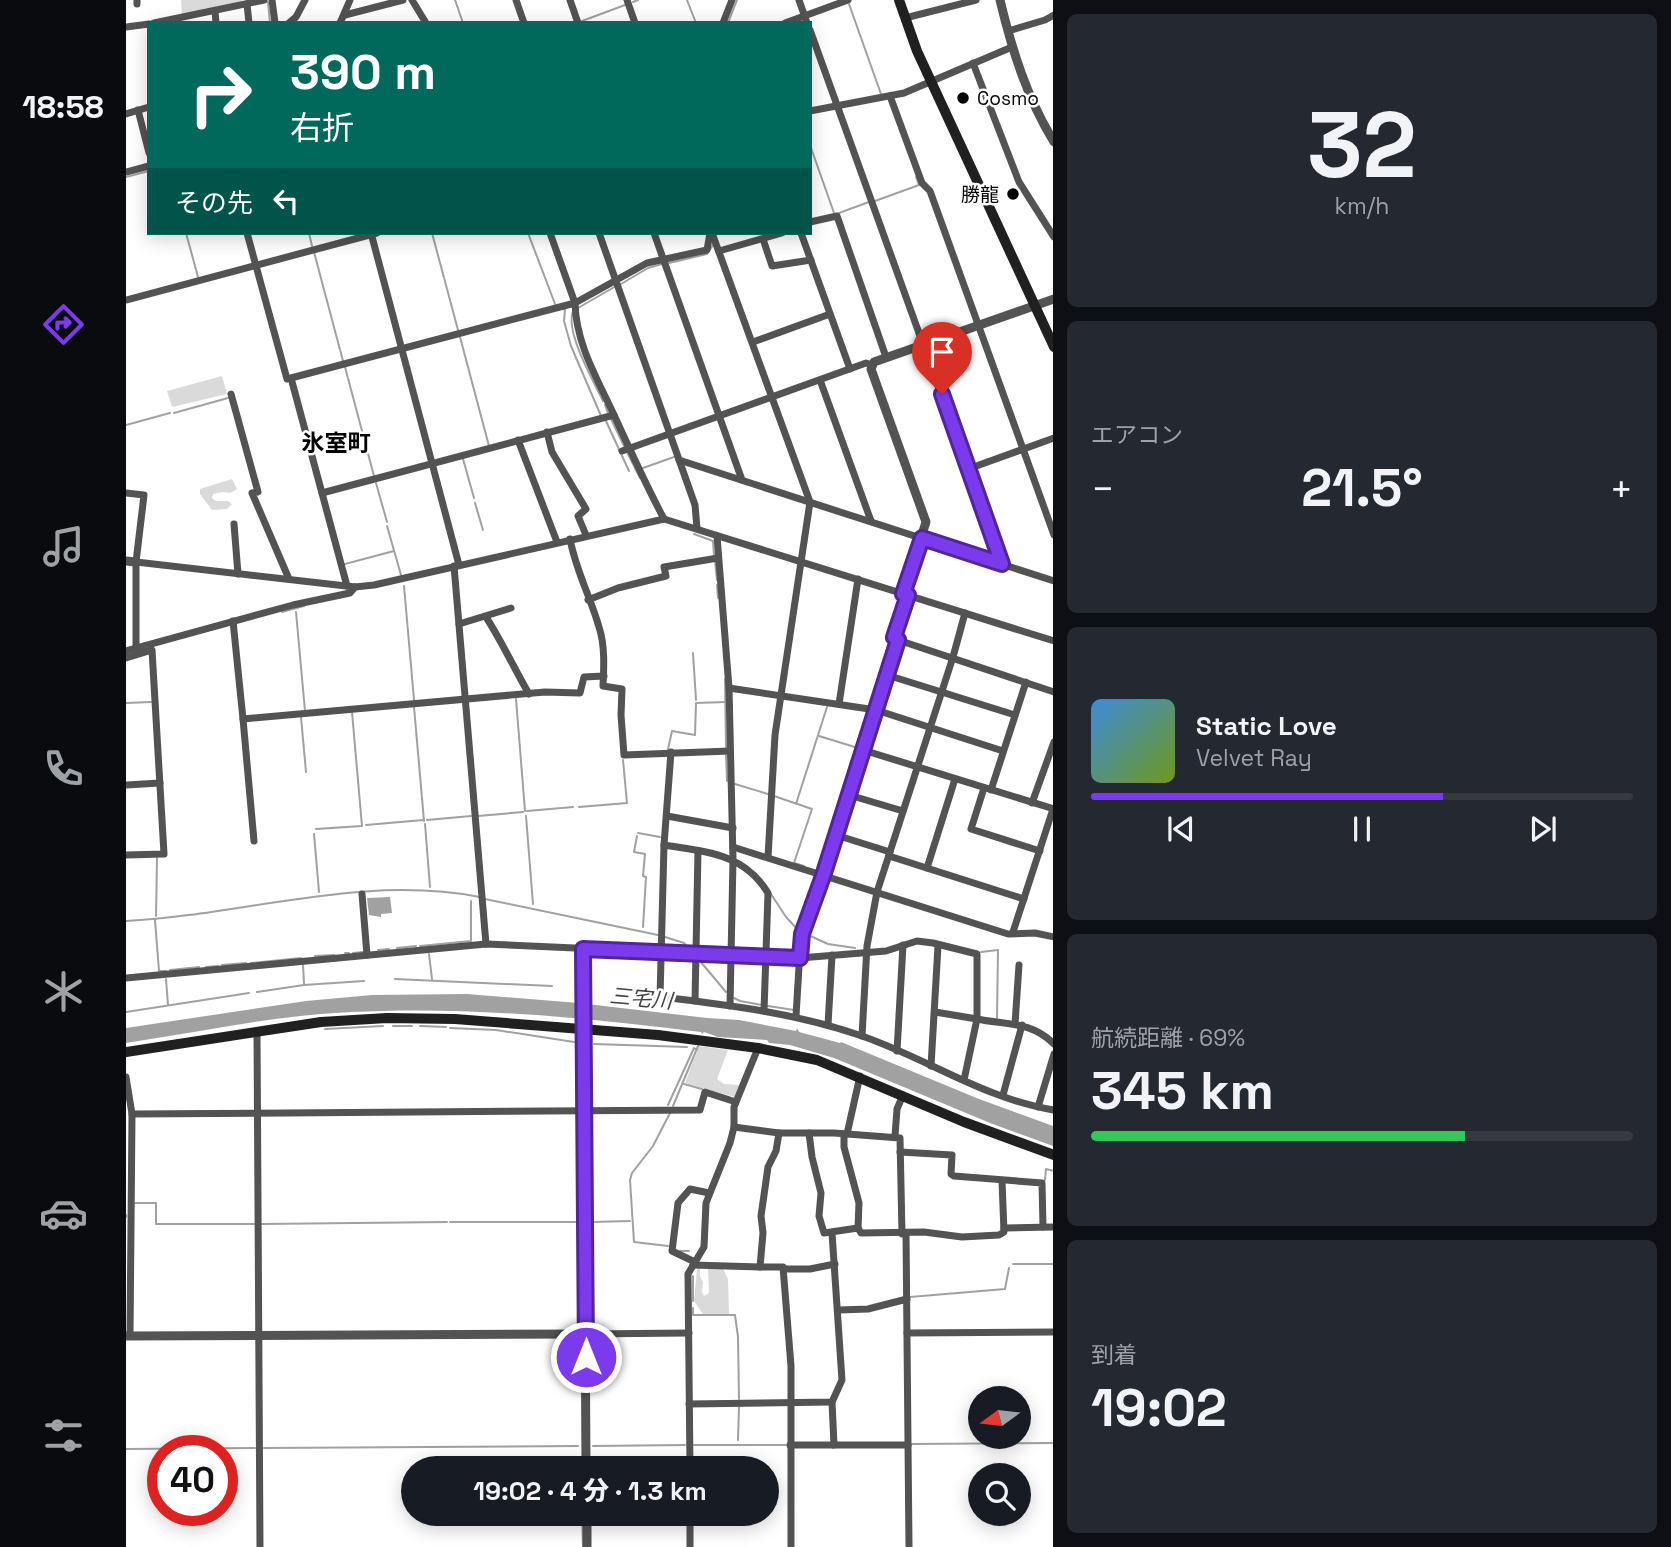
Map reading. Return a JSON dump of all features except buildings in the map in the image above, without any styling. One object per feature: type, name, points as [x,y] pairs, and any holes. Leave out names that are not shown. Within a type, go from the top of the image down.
[{"type":"main road","points":[[899,0],[931,82],[1053,347]]},
{"type":"main road","points":[[126,1052],[321,1022],[387,1018],[455,1019],[658,1035],[758,1048],[817,1060],[964,1122],[1053,1155]]},
{"type":"street","points":[[183,21],[264,0]]},
{"type":"street","points":[[272,0],[275,21]]},
{"type":"street","points":[[291,21],[305,0]]},
{"type":"street","points":[[346,19],[350,0]]},
{"type":"street","points":[[346,19],[403,0]]},
{"type":"street","points":[[412,0],[425,21]]},
{"type":"street","points":[[516,0],[523,21]]},
{"type":"street","points":[[570,0],[577,21]]},
{"type":"street","points":[[627,0],[634,21]]},
{"type":"street","points":[[724,21],[732,0]]},
{"type":"street","points":[[799,0],[806,19],[848,0]]},
{"type":"street","points":[[905,18],[976,0]]},
{"type":"street","points":[[1000,0],[1024,83],[1052,139]]},
{"type":"street","points":[[247,4],[249,21]]},
{"type":"street","points":[[215,11],[216,21]]},
{"type":"street","points":[[1008,31],[1053,15]]},
{"type":"street","points":[[126,27],[147,24]]},
{"type":"street","points":[[812,36],[1002,564]]},
{"type":"street","points":[[812,111],[890,96],[931,82],[1012,47]]},
{"type":"street","points":[[973,63],[1019,182],[1053,237]]},
{"type":"street","points":[[890,96],[922,183],[930,191],[1053,536]]},
{"type":"street","points":[[126,114],[147,108]]},
{"type":"street","points":[[138,110],[147,145]]},
{"type":"street","points":[[126,172],[147,167]]},
{"type":"street","points":[[812,222],[837,216],[886,357]]},
{"type":"street","points":[[248,235],[287,379]]},
{"type":"street","points":[[126,300],[366,235]]},
{"type":"street","points":[[374,235],[456,565],[458,624],[486,944]]},
{"type":"street","points":[[551,235],[575,303],[578,334],[614,415],[626,450],[664,519]]},
{"type":"street","points":[[599,235],[680,460],[695,505],[697,528]]},
{"type":"street","points":[[655,235],[743,480]]},
{"type":"street","points":[[126,658],[136,651],[234,622],[350,593],[351,587],[291,378],[575,303],[647,263],[707,250],[711,235]]},
{"type":"street","points":[[712,235],[810,502],[775,735],[768,858]]},
{"type":"street","points":[[719,251],[776,235]]},
{"type":"street","points":[[802,235],[850,369]]},
{"type":"street","points":[[763,239],[772,266],[811,260]]},
{"type":"street","points":[[1053,299],[886,357],[874,362],[871,369],[926,522],[894,637],[1053,692]]},
{"type":"street","points":[[753,342],[830,314]]},
{"type":"street","points":[[626,450],[866,363],[872,365]]},
{"type":"street","points":[[820,380],[871,521]]},
{"type":"street","points":[[231,394],[258,492],[253,493],[289,579]]},
{"type":"street","points":[[322,493],[614,415]]},
{"type":"street","points":[[547,432],[552,452],[586,509],[578,516],[586,535]]},
{"type":"street","points":[[968,470],[1053,438]]},
{"type":"street","points":[[518,440],[557,542]]},
{"type":"street","points":[[680,460],[1053,580]]},
{"type":"street","points":[[126,493],[144,495],[131,561],[136,651]]},
{"type":"street","points":[[131,561],[351,587],[374,585],[664,519],[1053,641]]},
{"type":"street","points":[[234,524],[238,574]]},
{"type":"street","points":[[717,536],[729,688],[733,828],[730,1006]]},
{"type":"street","points":[[570,539],[577,572],[599,628],[603,686],[622,689],[624,755],[730,751]]},
{"type":"street","points":[[588,600],[618,588],[666,576],[664,567],[718,558]]},
{"type":"street","points":[[839,704],[858,579]]},
{"type":"street","points":[[458,624],[512,608]]},
{"type":"street","points":[[862,1036],[867,952],[877,892],[942,693],[965,613]]},
{"type":"street","points":[[486,617],[508,652],[512,665],[529,694]]},
{"type":"street","points":[[234,622],[254,841]]},
{"type":"street","points":[[796,1016],[802,934],[898,640]]},
{"type":"street","points":[[126,650],[152,650],[164,854],[126,855]]},
{"type":"street","points":[[887,675],[1015,715]]},
{"type":"street","points":[[243,719],[465,699],[580,692],[584,677],[604,676]]},
{"type":"street","points":[[1026,682],[1003,751],[971,829],[1040,851]]},
{"type":"street","points":[[729,688],[876,710],[1003,751]]},
{"type":"street","points":[[1032,803],[1053,742]]},
{"type":"street","points":[[863,750],[1053,809],[1013,932]]},
{"type":"street","points":[[660,997],[664,845],[671,752]]},
{"type":"street","points":[[927,868],[955,779]]},
{"type":"street","points":[[126,785],[160,783]]},
{"type":"street","points":[[849,795],[903,811]]},
{"type":"street","points":[[667,816],[733,828]]},
{"type":"street","points":[[836,835],[1024,899]]},
{"type":"street","points":[[664,845],[733,860],[750,869],[768,893],[764,1010]]},
{"type":"street","points":[[733,847],[1008,934],[1035,933],[1053,937]]},
{"type":"street","points":[[695,1001],[698,851]]},
{"type":"street","points":[[362,894],[367,955]]},
{"type":"street","points":[[126,978],[486,944],[800,958],[886,951],[917,941],[977,954],[977,1019],[964,1080]]},
{"type":"street","points":[[897,1051],[903,945]]},
{"type":"street","points":[[931,1066],[938,946]]},
{"type":"street","points":[[583,949],[586,1456]]},
{"type":"street","points":[[828,1026],[832,955]]},
{"type":"street","points":[[1003,1096],[1018,1025],[1018,965]]},
{"type":"street","points":[[645,995],[796,1016],[862,1036],[1003,1096],[1053,1110]]},
{"type":"street","points":[[935,1012],[1018,1025],[1042,1033],[1053,1044]]},
{"type":"street","points":[[257,1032],[260,1547]]},
{"type":"street","points":[[690,1456],[688,1274],[704,1247],[705,1213],[709,1193],[734,1127],[736,1102],[758,1048]]},
{"type":"street","points":[[1038,1107],[1053,1054]]},
{"type":"street","points":[[860,1076],[844,1147],[859,1203],[858,1228],[861,1233],[999,1236],[1004,1232],[1002,1181]]},
{"type":"street","points":[[126,1077],[132,1114],[128,1336],[688,1333]]},
{"type":"street","points":[[132,1114],[700,1110],[705,1092],[736,1102]]},
{"type":"street","points":[[895,1136],[897,1110],[903,1095]]},
{"type":"street","points":[[734,1127],[779,1133],[900,1138],[907,1299],[909,1547]]},
{"type":"street","points":[[760,1267],[763,1233],[761,1216],[768,1167],[776,1151],[779,1133]]},
{"type":"street","points":[[809,1133],[811,1157],[821,1193],[819,1216],[824,1233],[858,1228]]},
{"type":"street","points":[[900,1152],[952,1155],[951,1174],[954,1176],[1042,1183],[1043,1227]]},
{"type":"street","points":[[709,1193],[690,1189],[678,1203],[672,1251],[694,1264],[784,1269],[810,1269],[835,1264]]},
{"type":"street","points":[[1004,1228],[1053,1227]]},
{"type":"street","points":[[832,1233],[842,1380],[832,1402],[834,1445]]},
{"type":"street","points":[[784,1269],[790,1349],[791,1547]]},
{"type":"street","points":[[839,1310],[868,1309],[907,1299]]},
{"type":"street","points":[[907,1333],[1053,1332]]},
{"type":"street","points":[[689,1404],[832,1402]]},
{"type":"street","points":[[790,1445],[908,1445]]},
{"type":"street","points":[[586,1526],[587,1547]]},
{"type":"street","points":[[690,1526],[690,1547]]},
{"type":"shaded area","points":[[181,0],[242,0],[242,1],[182,15]]},
{"type":"shaded area","points":[[222,376],[227,394],[172,407],[167,391]]},
{"type":"shaded area","points":[[232,479],[237,489],[230,493],[213,494],[212,498],[232,504],[227,509],[212,510],[200,494],[200,489]]},
{"type":"shaded area","points":[[390,897],[392,913],[381,914],[381,917],[369,915],[367,898]]},
{"type":"shaded area","points":[[467,994],[739,1020],[796,1031],[797,1028],[799,1032],[841,1042],[979,1099],[1053,1126],[1053,1146],[990,1123],[834,1058],[790,1045],[769,1043],[767,1040],[718,1037],[704,1032],[702,1034],[659,1027],[483,1012],[352,1012],[239,1024],[126,1043],[126,1028],[306,1001],[372,995]]},
{"type":"shaded area","points":[[699,1046],[728,1050],[717,1079],[724,1084],[739,1085],[735,1097],[685,1083]]},
{"type":"shaded area","points":[[700,1268],[704,1296],[709,1293],[708,1269],[723,1268],[728,1280],[729,1314],[703,1314],[694,1301],[697,1269]]},
{"type":"waterway","points":[[455,0],[462,21]]},
{"type":"waterway","points":[[633,2],[638,0]]},
{"type":"waterway","points":[[687,0],[695,21]]},
{"type":"waterway","points":[[729,21],[737,0]]},
{"type":"waterway","points":[[268,2],[270,21]]},
{"type":"waterway","points":[[849,4],[881,94]]},
{"type":"waterway","points":[[582,21],[625,5]]},
{"type":"waterway","points":[[812,151],[834,213]]},
{"type":"waterway","points":[[126,177],[147,172]]},
{"type":"waterway","points":[[875,201],[919,185],[916,177]]},
{"type":"waterway","points":[[839,213],[869,202]]},
{"type":"waterway","points":[[187,235],[198,277]]},
{"type":"waterway","points":[[309,235],[312,246]]},
{"type":"waterway","points":[[433,235],[458,330]]},
{"type":"waterway","points":[[529,235],[555,304]]},
{"type":"waterway","points":[[669,263],[707,254],[713,245]]},
{"type":"waterway","points":[[314,252],[343,361]]},
{"type":"waterway","points":[[621,284],[648,268],[662,264]]},
{"type":"waterway","points":[[578,308],[616,286]]},
{"type":"waterway","points":[[563,309],[571,346],[601,416]]},
{"type":"waterway","points":[[573,311],[576,343],[603,401]]},
{"type":"waterway","points":[[460,337],[489,446]]},
{"type":"waterway","points":[[345,367],[374,476]]},
{"type":"waterway","points":[[174,413],[228,398]]},
{"type":"waterway","points":[[605,405],[608,413]]},
{"type":"waterway","points":[[126,425],[170,413]]},
{"type":"waterway","points":[[611,419],[624,446]]},
{"type":"waterway","points":[[606,421],[629,471]]},
{"type":"waterway","points":[[627,452],[640,478]]},
{"type":"waterway","points":[[643,468],[674,457]]},
{"type":"waterway","points":[[463,459],[474,498]]},
{"type":"waterway","points":[[376,483],[387,522]]},
{"type":"waterway","points":[[475,503],[483,530]]},
{"type":"waterway","points":[[387,526],[401,575]]},
{"type":"waterway","points":[[694,534],[713,541],[714,556]]},
{"type":"waterway","points":[[345,564],[394,551]]},
{"type":"waterway","points":[[715,561],[717,580]]},
{"type":"waterway","points":[[717,585],[718,598]]},
{"type":"waterway","points":[[404,586],[414,700]]},
{"type":"waterway","points":[[282,612],[304,606]]},
{"type":"waterway","points":[[296,612],[305,711]]},
{"type":"waterway","points":[[693,653],[696,700]]},
{"type":"waterway","points":[[725,679],[726,747]]},
{"type":"waterway","points":[[516,699],[525,811]]},
{"type":"waterway","points":[[126,703],[151,702]]},
{"type":"waterway","points":[[668,749],[672,731],[695,735],[696,703],[725,702]]},
{"type":"waterway","points":[[414,707],[424,821]]},
{"type":"waterway","points":[[796,804],[827,707]]},
{"type":"waterway","points":[[316,829],[362,826],[352,712]]},
{"type":"waterway","points":[[301,717],[306,772]]},
{"type":"waterway","points":[[819,736],[858,748]]},
{"type":"waterway","points":[[726,755],[727,781]]},
{"type":"waterway","points":[[579,807],[627,803],[623,760]]},
{"type":"waterway","points":[[735,784],[768,794]]},
{"type":"waterway","points":[[774,796],[812,809],[794,863],[804,866]]},
{"type":"waterway","points":[[527,811],[573,807]]},
{"type":"waterway","points":[[478,816],[523,812]]},
{"type":"waterway","points":[[427,820],[471,816]]},
{"type":"waterway","points":[[526,816],[533,904]]},
{"type":"waterway","points":[[366,825],[423,820]]},
{"type":"waterway","points":[[425,824],[430,887]]},
{"type":"waterway","points":[[638,833],[660,837]]},
{"type":"waterway","points":[[314,834],[319,892]]},
{"type":"waterway","points":[[637,836],[634,852],[645,854],[643,927]]},
{"type":"waterway","points":[[156,916],[157,858]]},
{"type":"waterway","points":[[126,921],[303,898],[391,890],[435,891],[480,897]]},
{"type":"waterway","points":[[771,894],[799,931]]},
{"type":"waterway","points":[[485,899],[658,935]]},
{"type":"waterway","points":[[420,946],[471,941],[471,901]]},
{"type":"waterway","points":[[155,920],[159,971],[166,971]]},
{"type":"waterway","points":[[806,934],[828,944],[855,948]]},
{"type":"waterway","points":[[665,937],[684,943],[689,949]]},
{"type":"waterway","points":[[397,948],[416,946]]},
{"type":"waterway","points":[[378,950],[389,949]]},
{"type":"waterway","points":[[981,952],[998,950],[997,1018]]},
{"type":"waterway","points":[[353,953],[363,952]]},
{"type":"waterway","points":[[429,954],[432,979]]},
{"type":"waterway","points":[[315,956],[334,955]]},
{"type":"waterway","points":[[251,963],[301,958]]},
{"type":"waterway","points":[[700,961],[726,992]]},
{"type":"waterway","points":[[222,965],[246,963]]},
{"type":"waterway","points":[[303,965],[304,984]]},
{"type":"waterway","points":[[206,967],[218,966]]},
{"type":"waterway","points":[[170,970],[199,967]]},
{"type":"waterway","points":[[166,979],[168,1005]]},
{"type":"waterway","points":[[395,979],[552,986]]},
{"type":"waterway","points":[[257,992],[304,985],[364,981]]},
{"type":"waterway","points":[[126,1012],[249,993]]},
{"type":"waterway","points":[[734,998],[762,1005]]},
{"type":"waterway","points":[[768,1006],[794,1010]]},
{"type":"waterway","points":[[325,1029],[383,1026]]},
{"type":"waterway","points":[[393,1026],[412,1026]]},
{"type":"waterway","points":[[420,1026],[446,1027]]},
{"type":"waterway","points":[[450,1028],[496,1030],[574,1042]]},
{"type":"waterway","points":[[594,1044],[687,1047]]},
{"type":"waterway","points":[[673,1106],[698,1046]]},
{"type":"waterway","points":[[668,1105],[694,1048],[697,1050]]},
{"type":"waterway","points":[[684,1084],[702,1089]]},
{"type":"waterway","points":[[668,1246],[634,1242],[630,1180],[632,1173],[653,1146],[670,1113]]},
{"type":"waterway","points":[[1045,1180],[1046,1169],[1053,1171]]},
{"type":"waterway","points":[[135,1203],[156,1203],[156,1224],[254,1224]]},
{"type":"waterway","points":[[592,1222],[630,1221]]},
{"type":"waterway","points":[[262,1224],[447,1222]]},
{"type":"waterway","points":[[450,1222],[579,1222]]},
{"type":"waterway","points":[[680,1251],[689,1251]]},
{"type":"waterway","points":[[1013,1264],[1053,1264]]},
{"type":"waterway","points":[[910,1297],[1005,1289],[1009,1268]]},
{"type":"waterway","points":[[693,1276],[693,1301]]},
{"type":"waterway","points":[[693,1308],[693,1315],[735,1315],[739,1399]]},
{"type":"waterway","points":[[738,1440],[739,1407]]},
{"type":"waterway","points":[[912,1444],[1053,1443]]},
{"type":"waterway","points":[[593,1446],[685,1445]]},
{"type":"waterway","points":[[694,1445],[786,1445]]},
{"type":"waterway","points":[[264,1448],[578,1446]]},
{"type":"waterway","points":[[126,1449],[255,1448]]},
{"type":"waterway","points":[[582,1526],[583,1547]]},
{"type":"place","name":"Cosmo","points":[[963,98]]},
{"type":"place","name":"勝龍","points":[[1013,194]]},
{"type":"district","name":"氷室町","points":[[336,443]]},
{"type":"route","points":[[586,1357],[583,949],[800,958],[802,934],[898,640],[894,637],[908,595],[903,594],[922,538],[1002,564],[942,394]]},
{"type":"water label","name":"三宅川","points":[[641,998]]}]
